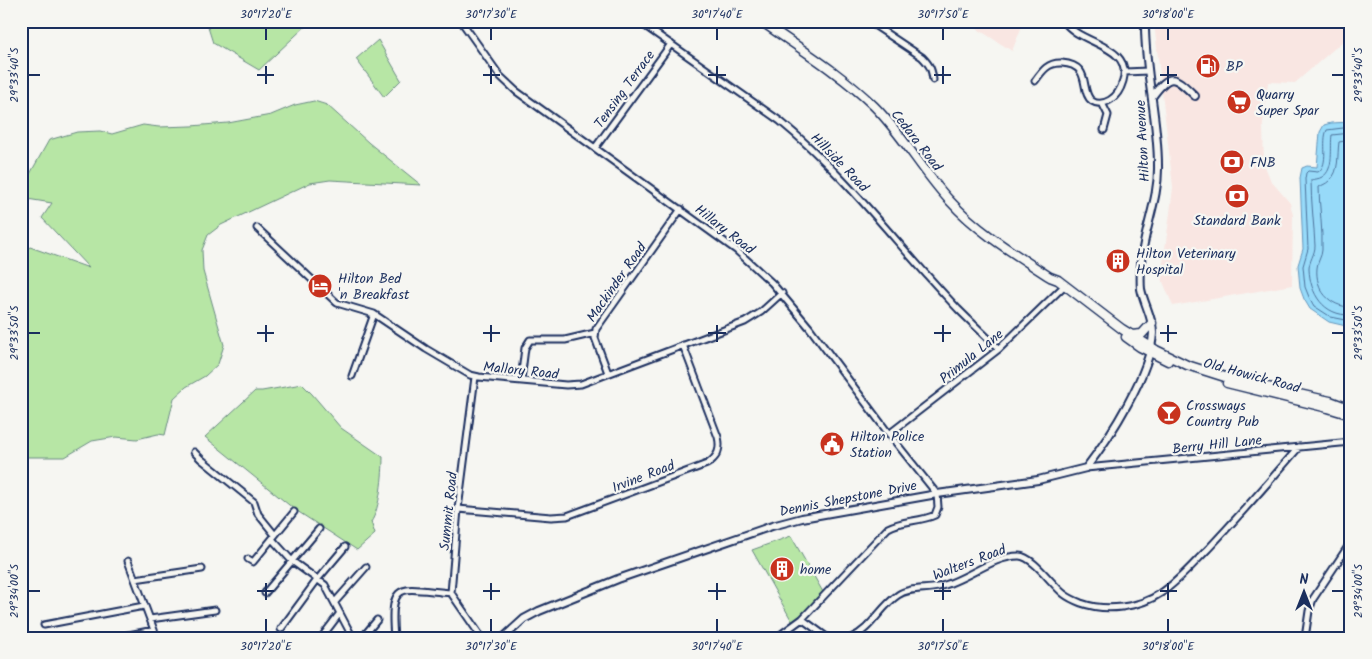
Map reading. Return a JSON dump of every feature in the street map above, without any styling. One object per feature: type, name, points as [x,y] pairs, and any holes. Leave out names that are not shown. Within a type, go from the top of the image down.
[{"type":"main road","name":"Cedara Road","points":[[761,21],[854,88],[875,107],[897,132],[950,201],[983,232],[1050,277],[1058,280],[1063,287],[1108,325],[1150,349]]},
{"type":"main road","name":"Cedara Road","points":[[1063,287],[1150,349]]},
{"type":"main road","points":[[1131,335],[1142,334],[1152,323]]},
{"type":"main road","name":"Old Howick Road","points":[[1150,349],[1209,373],[1330,402],[1351,409]]},
{"type":"main road","name":"Old Howick Road","points":[[1150,349],[1185,369],[1211,378],[1351,415]]},
{"type":"street","name":"Hillary Road","points":[[461,21],[508,84],[736,250],[782,293],[936,494]]},
{"type":"street","name":"Hillside Road","points":[[638,21],[780,121],[817,153],[958,309],[999,349]]},
{"type":"street","points":[[868,21],[922,57],[932,70],[933,80]]},
{"type":"street","points":[[1035,81],[1041,71],[1048,66],[1057,63],[1067,64],[1076,66],[1080,70],[1089,97],[1093,102],[1102,103],[1110,100],[1119,90],[1125,72],[1123,65],[1114,53],[1072,32],[1064,21]]},
{"type":"street","name":"Hilton Avenue","points":[[1145,21],[1148,71],[1157,140],[1158,184],[1141,261],[1141,289],[1152,323],[1150,349]]},
{"type":"street","name":"Tensing Terrace","points":[[595,148],[671,44]]},
{"type":"street","points":[[1125,72],[1148,71]]},
{"type":"street","points":[[1152,97],[1162,83],[1172,79],[1178,81],[1195,96]]},
{"type":"street","points":[[1102,103],[1108,115],[1104,130]]},
{"type":"street","name":"Mackinder Road","points":[[608,373],[595,333],[602,319],[681,209]]},
{"type":"street","name":"Mallory Road","points":[[257,228],[333,300],[344,306],[374,314],[426,349],[475,377],[521,380],[566,386],[581,384],[753,318],[782,293]]},
{"type":"street","name":"Primula Lane","points":[[889,434],[999,349],[1063,287]]},
{"type":"street","points":[[352,376],[374,314]]},
{"type":"street","points":[[521,380],[525,348],[530,340],[565,340],[595,333]]},
{"type":"street","name":"Irvine Road","points":[[458,509],[551,517],[567,516],[708,464],[714,460],[718,454],[718,437],[683,345]]},
{"type":"street","points":[[1086,468],[1115,427],[1135,389],[1150,349]]},
{"type":"street","name":"Summit Road","points":[[451,593],[458,509],[475,377]]},
{"type":"street","name":"Berry Hill Lane","points":[[1086,468],[1351,442]]},
{"type":"street","name":"Walters Road","points":[[851,638],[866,629],[886,605],[899,594],[939,587],[959,580],[998,561],[1018,556],[1027,557],[1065,596],[1082,603],[1100,607],[1113,607],[1144,602],[1161,594],[1178,581],[1299,447]]},
{"type":"street","points":[[194,452],[254,502],[258,514],[292,561],[324,585],[353,638]]},
{"type":"street","name":"Dennis Shepstone Drive","points":[[503,638],[524,619],[540,611],[618,579],[772,526],[802,518],[936,494],[1038,480],[1086,468]]},
{"type":"street","points":[[776,638],[802,619],[888,528],[935,515],[938,507],[936,494]]},
{"type":"street","points":[[248,559],[253,562],[294,512]]},
{"type":"street","points":[[265,593],[319,529]]},
{"type":"street","points":[[1305,638],[1309,611],[1313,599],[1351,542]]},
{"type":"street","points":[[281,629],[345,547]]},
{"type":"street","points":[[128,561],[157,638]]},
{"type":"street","points":[[335,602],[366,567]]},
{"type":"street","points":[[135,579],[202,569]]},
{"type":"street","points":[[394,638],[393,603],[395,597],[400,592],[411,590],[451,593],[482,638]]},
{"type":"street","points":[[44,625],[144,606]]},
{"type":"street","points":[[150,619],[215,610]]},
{"type":"street","points":[[321,638],[340,613]]},
{"type":"street","points":[[802,619],[828,638]]},
{"type":"street","points":[[362,638],[377,620]]},
{"type":"street","points":[[113,638],[154,630]]},
{"type":"shaded area","points":[[965,21],[1024,21],[1012,51]]},
{"type":"shaded area","points":[[1216,21],[1351,21],[1351,34],[1295,83],[1268,82],[1263,125],[1264,164],[1271,181],[1290,203],[1293,215],[1292,285],[1173,306],[1161,277],[1173,187],[1154,23],[1215,26]]},
{"type":"green space","points":[[206,21],[311,21],[259,70],[213,43]]},
{"type":"green space","points":[[378,40],[401,80],[384,97],[356,59]]},
{"type":"green space","points":[[314,101],[327,105],[369,143],[421,185],[330,180],[310,183],[221,225],[208,235],[202,250],[203,271],[224,345],[218,364],[205,376],[186,387],[174,398],[165,435],[158,434],[137,439],[116,437],[92,441],[65,457],[24,457],[21,453],[21,253],[30,247],[89,268],[42,218],[52,203],[21,198],[21,190],[49,140],[77,132],[100,131],[112,134],[143,125],[159,127],[228,123],[271,115],[295,105]]},
{"type":"green space","points":[[302,384],[341,428],[383,457],[379,500],[371,522],[375,534],[357,550],[294,509],[205,437],[255,391]]},
{"type":"green space","points":[[791,536],[823,592],[793,623],[752,550]]},
{"type":"water","points":[[1351,122],[1351,326],[1346,326],[1329,322],[1310,309],[1300,288],[1298,265],[1303,249],[1300,178],[1302,168],[1307,166],[1317,167],[1320,132],[1324,125]]},
{"type":"place","name":"BP","points":[[1208,66]]},
{"type":"place","name":"Quarry Super Spar","points":[[1239,102]]},
{"type":"place","name":"FNB","points":[[1232,162]]},
{"type":"place","name":"Standard Bank","points":[[1237,196]]},
{"type":"place","name":"Hilton Veterinary Hospital","points":[[1118,261]]},
{"type":"place","name":"Hilton Bed 'n Breakfast","points":[[320,286]]},
{"type":"place","name":"Crossways Country Pub","points":[[1169,413]]},
{"type":"place","name":"Hilton Police Station","points":[[832,444]]},
{"type":"place","name":"home","points":[[782,569]]}]
